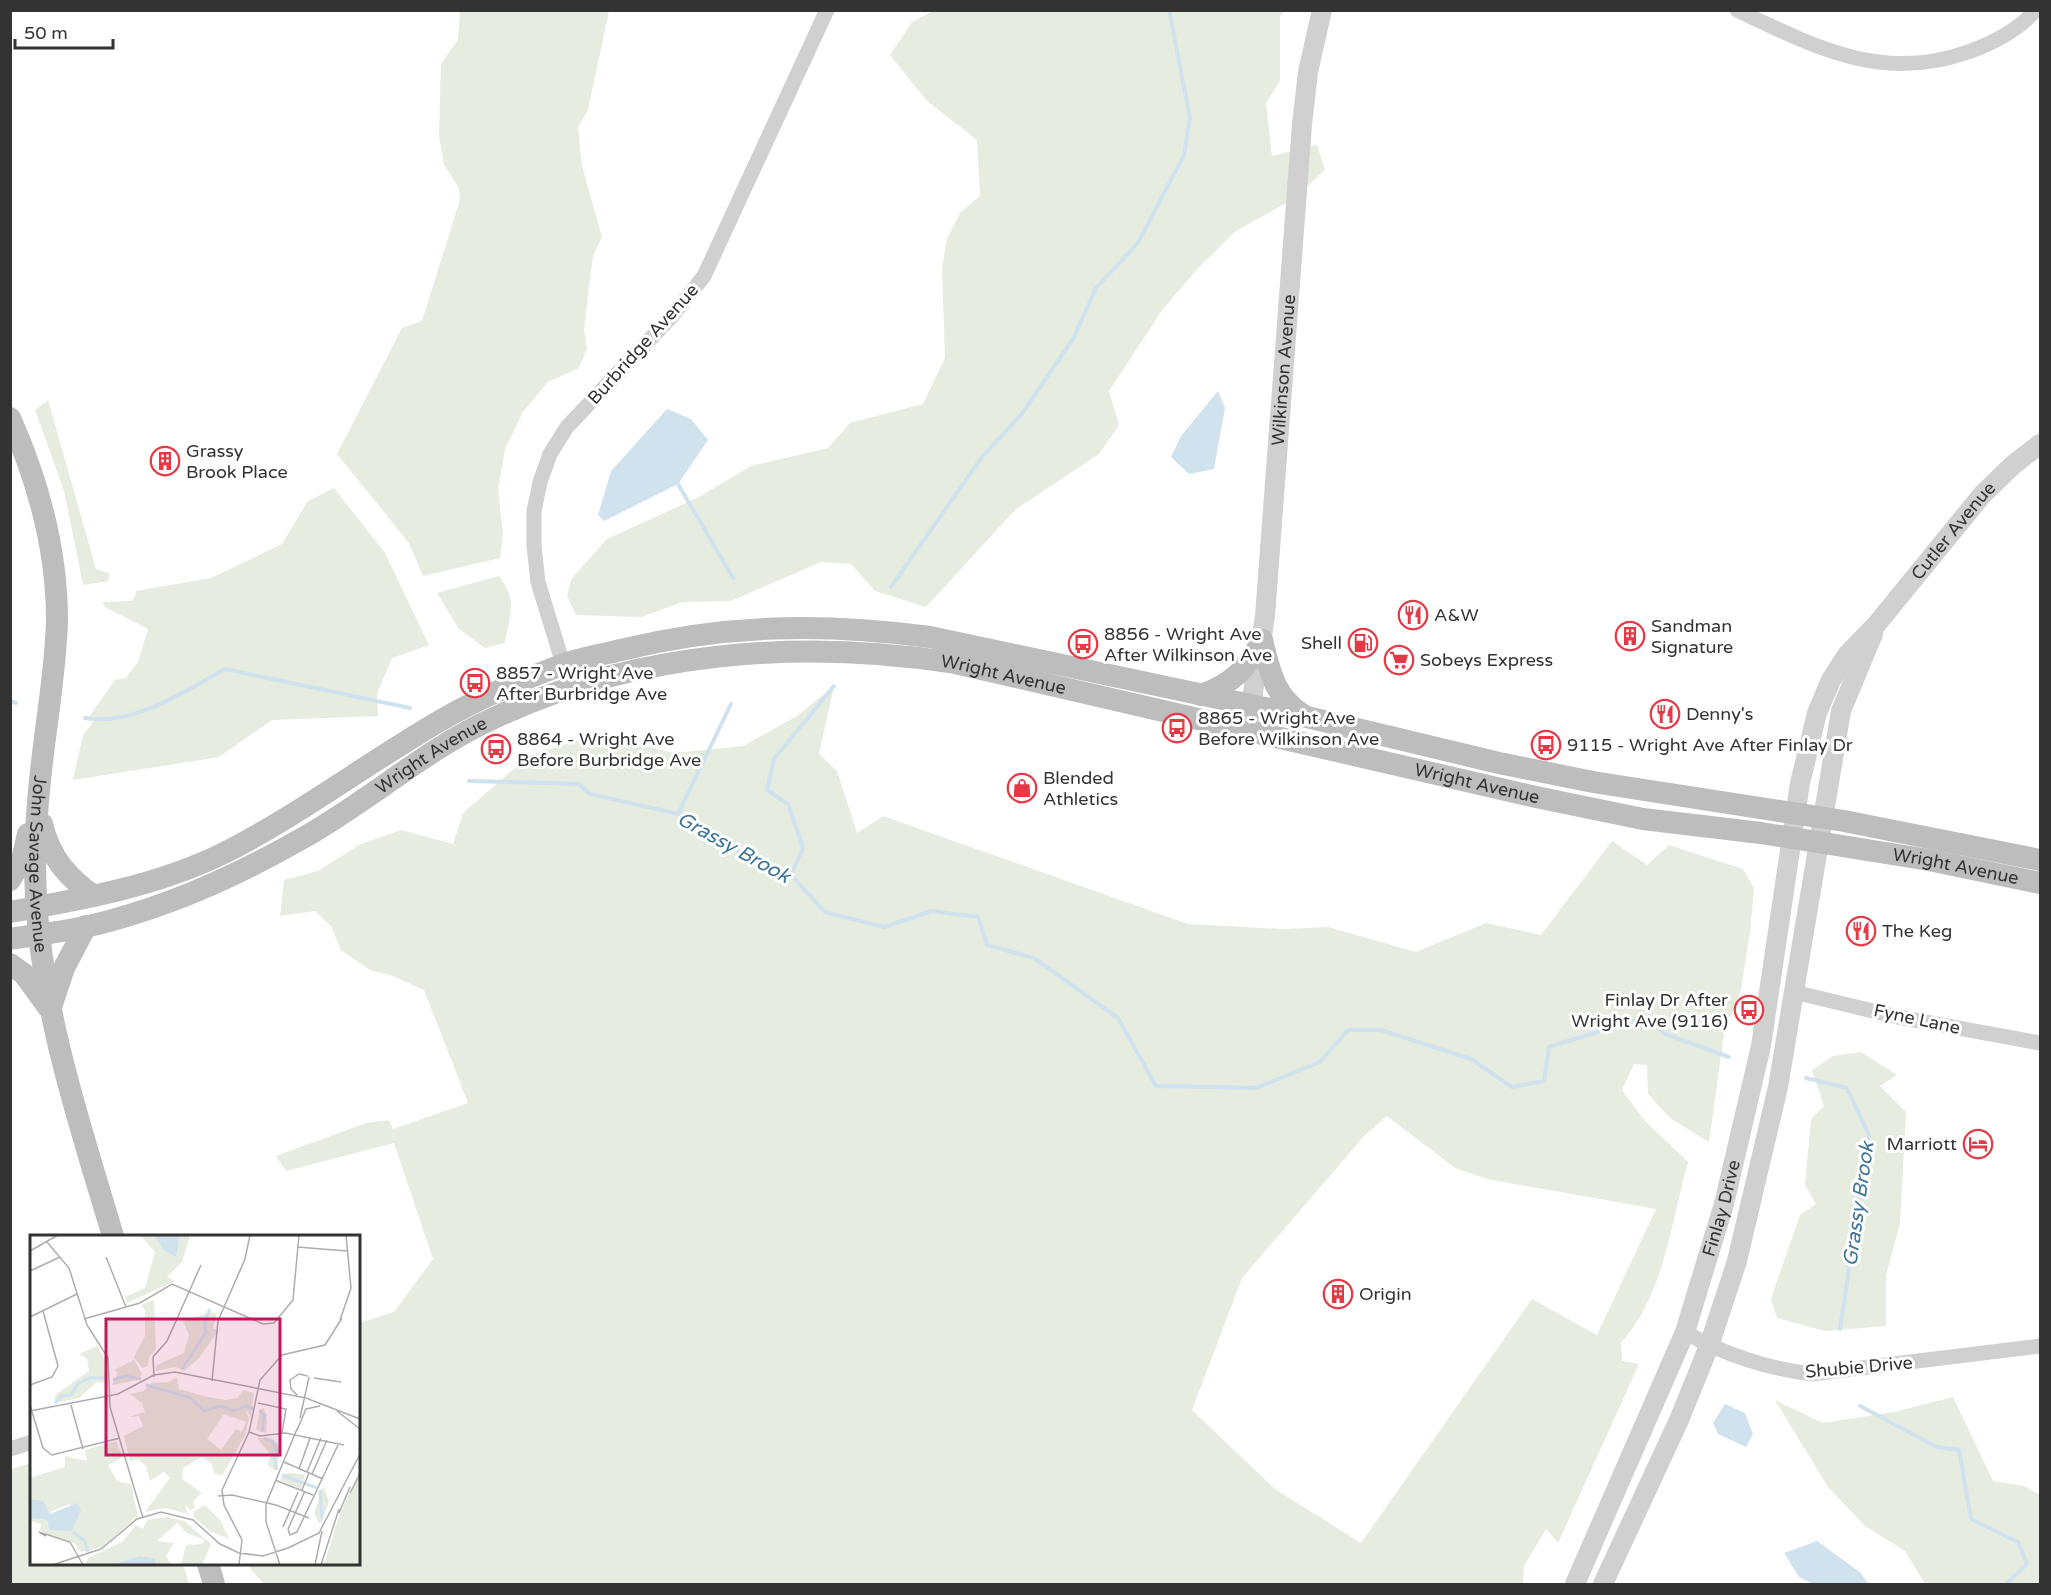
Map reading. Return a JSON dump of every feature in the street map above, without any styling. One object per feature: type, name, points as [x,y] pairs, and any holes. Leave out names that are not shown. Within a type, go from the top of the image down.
[{"type":"main road","name":"John Savage Avenue","points":[[10,418],[41,505],[56,601],[54,668],[39,788],[36,857],[39,934],[57,1045],[113,1235]]},
{"type":"main road","name":"Wright Avenue","points":[[10,912],[141,886],[223,853],[308,805],[440,720],[562,665],[694,635],[756,628],[812,626],[869,629],[930,638],[1307,717],[1499,763],[1593,782],[1823,817],[1926,835],[2040,860]]},
{"type":"main road","points":[[1201,695],[1216,690],[1236,678],[1252,658],[1262,640]]},
{"type":"main road","points":[[1262,640],[1275,688],[1285,702],[1307,717]]},
{"type":"main road","name":"Wright Avenue","points":[[10,939],[86,926],[175,898],[250,866],[303,839],[446,742],[533,700],[570,687],[644,669],[754,652],[851,651],[955,663],[1536,797],[1643,819],[1818,842],[1929,860],[2040,883]]},
{"type":"main road","points":[[10,880],[22,860],[39,788]]},
{"type":"main road","points":[[39,788],[42,824],[55,858],[70,878],[94,896]]},
{"type":"main road","points":[[50,1011],[64,968],[86,926]]},
{"type":"main road","points":[[10,964],[24,974],[50,1011]]},
{"type":"main road","points":[[209,1565],[214,1584]]},
{"type":"street","name":"Burbridge Avenue","points":[[570,687],[538,582],[534,546],[534,511],[540,482],[550,454],[567,427],[672,316],[704,276],[826,10]]},
{"type":"street","name":"Wilkinson Avenue","points":[[1247,731],[1262,640],[1302,124],[1308,72],[1322,10]]},
{"type":"street","points":[[1737,10],[1851,58],[1876,64],[1901,65],[1925,63],[1977,49],[2007,34],[2036,10]]},
{"type":"street","name":"Cutler Avenue","points":[[1797,813],[1800,783],[1817,713],[1831,680],[1847,655],[1876,625],[1982,495],[2040,444]]},
{"type":"street","name":"Cutler Avenue","points":[[1823,817],[1841,711],[1876,625]]},
{"type":"street","name":"Finlay Drive","points":[[1575,1584],[1685,1332],[1724,1204],[1754,1085],[1797,813]]},
{"type":"street","name":"Finlay Drive","points":[[1603,1584],[1653,1480],[1709,1346],[1748,1219],[1773,1109],[1823,817]]},
{"type":"street","name":"Fyne Lane","points":[[1794,992],[1898,1017],[2040,1043]]},
{"type":"street","name":"Shubie Drive","points":[[1685,1332],[1709,1346],[1785,1370],[1812,1374],[2040,1346]]},
{"type":"street","points":[[10,1449],[30,1443]]},
{"type":"shaded area","points":[[935,10],[1284,11],[1280,17],[1280,81],[1266,103],[1272,156],[1317,145],[1325,170],[1290,201],[1236,231],[1199,267],[1163,309],[1109,391],[1119,425],[1099,454],[1015,510],[926,607],[875,591],[851,564],[821,562],[731,601],[682,602],[641,617],[576,615],[567,596],[572,578],[607,539],[699,497],[751,466],[828,448],[850,423],[923,404],[945,358],[942,269],[947,239],[960,213],[980,196],[977,140],[927,101],[890,55],[912,22]]},
{"type":"shaded area","points":[[460,11],[609,11],[588,110],[578,127],[582,166],[602,237],[593,256],[584,329],[587,349],[579,368],[548,382],[523,412],[505,449],[498,490],[503,534],[500,558],[423,576],[409,543],[337,454],[402,328],[422,321],[460,200],[458,186],[444,165],[439,136],[441,64],[458,39]]},
{"type":"shaded area","points":[[48,400],[96,569],[109,573],[109,581],[83,585],[64,491],[35,410]]},
{"type":"shaded area","points":[[334,488],[385,553],[429,645],[392,658],[377,694],[378,716],[272,720],[219,757],[73,780],[83,735],[94,721],[88,718],[115,680],[126,678],[138,662],[148,629],[97,603],[105,607],[102,602],[131,601],[136,591],[211,578],[282,544],[308,501]]},
{"type":"shaded area","points":[[499,576],[511,601],[509,624],[505,643],[485,648],[459,629],[437,593]]},
{"type":"shaded area","points":[[834,686],[819,754],[837,771],[857,833],[883,816],[1188,924],[1283,929],[1328,927],[1416,952],[1486,923],[1541,935],[1612,841],[1647,865],[1669,845],[1743,869],[1754,888],[1750,932],[1741,990],[1724,1034],[1709,1142],[1670,1118],[1648,1094],[1647,1065],[1634,1064],[1622,1090],[1645,1121],[1688,1162],[1657,1281],[1636,1324],[1621,1343],[1622,1361],[1639,1364],[1558,1543],[1546,1529],[1524,1566],[1523,1584],[264,1584],[247,1565],[360,1565],[360,1323],[394,1312],[433,1259],[394,1143],[286,1171],[276,1156],[366,1123],[389,1120],[393,1129],[468,1103],[424,990],[393,976],[370,970],[341,950],[331,926],[315,911],[280,916],[284,880],[318,871],[359,845],[401,830],[453,844],[463,813],[530,755],[605,732],[636,744],[674,753],[743,746],[797,716]],"holes":[[[1387,1116],[1455,1168],[1487,1179],[1656,1209],[1597,1335],[1532,1299],[1361,1543],[1275,1489],[1192,1410],[1242,1278],[1365,1135]]]},
{"type":"shaded area","points":[[1861,1052],[1897,1075],[1880,1086],[1906,1112],[1900,1224],[1886,1275],[1886,1326],[1825,1331],[1777,1318],[1771,1299],[1800,1215],[1816,1204],[1805,1185],[1811,1119],[1824,1106],[1812,1070],[1833,1056]]},
{"type":"shaded area","points":[[1953,1397],[1993,1481],[2024,1486],[2040,1495],[2040,1584],[1925,1584],[1905,1551],[1865,1526],[1828,1487],[1775,1400],[1823,1423],[1894,1412]]},
{"type":"shaded area","points":[[30,1463],[30,1565],[183,1565],[189,1584],[11,1584],[11,1469]]},
{"type":"water","points":[[1218,391],[1225,408],[1214,469],[1189,474],[1171,457],[1181,436]]},
{"type":"water","points":[[667,409],[691,419],[708,440],[678,484],[604,521],[598,515],[611,471]]},
{"type":"water","points":[[1725,1404],[1745,1413],[1753,1434],[1746,1447],[1718,1434],[1713,1423]]},
{"type":"water","points":[[1817,1541],[1861,1573],[1868,1584],[1813,1584],[1799,1577],[1784,1553]]},
{"type":"waterway","points":[[891,587],[982,457],[1021,415],[1073,339],[1096,288],[1138,243],[1184,155],[1190,118],[1169,10]]},
{"type":"waterway","points":[[678,484],[733,578]]},
{"type":"waterway","name":"Grassy Brook","points":[[85,718],[103,719],[139,712],[176,697],[225,669],[410,708]]},
{"type":"waterway","points":[[791,875],[803,848],[788,804],[767,790],[774,759],[834,686]]},
{"type":"waterway","name":"Grassy Brook","points":[[10,701],[16,703]]},
{"type":"waterway","points":[[678,814],[731,704]]},
{"type":"waterway","name":"Grassy Brook","points":[[469,781],[579,784],[590,794],[687,816],[747,857],[791,875],[825,912],[884,927],[932,911],[978,917],[987,945],[1034,958],[1118,1018],[1156,1086],[1256,1088],[1320,1062],[1348,1030],[1381,1030],[1471,1059],[1512,1087],[1544,1081],[1549,1047],[1636,1020],[1650,1021],[1665,1034],[1729,1057]]},
{"type":"waterway","name":"Grassy Brook","points":[[1806,1078],[1847,1088],[1869,1135],[1840,1329]]},
{"type":"waterway","name":"Grassy Brook","points":[[1860,1406],[1937,1447],[1959,1450],[1971,1519],[2018,1542],[2027,1564],[2006,1584]]},
{"type":"place","name":"Grassy Brook Place","points":[[165,461]]},
{"type":"place","name":"A&W","points":[[1413,615]]},
{"type":"place","name":"Sandman Signature","points":[[1630,636]]},
{"type":"place","name":"Shell","points":[[1363,643]]},
{"type":"place","name":"8856 - Wright Ave After Wilkinson Ave","points":[[1083,644]]},
{"type":"place","name":"Sobeys Express","points":[[1399,660]]},
{"type":"place","name":"8857 - Wright Ave After Burbridge Ave","points":[[475,683]]},
{"type":"place","name":"Denny's","points":[[1665,714]]},
{"type":"place","name":"8865 - Wright Ave Before Wilkinson Ave","points":[[1177,728]]},
{"type":"place","name":"9115 - Wright Ave After Finlay Dr","points":[[1546,745]]},
{"type":"place","name":"8864 - Wright Ave Before Burbridge Ave","points":[[496,749]]},
{"type":"place","name":"Blended Athletics","points":[[1022,788]]},
{"type":"place","name":"The Keg","points":[[1861,931]]},
{"type":"place","name":"Finlay Dr After Wright Ave (9116)","points":[[1749,1010]]},
{"type":"place","name":"Marriott","points":[[1978,1144]]},
{"type":"place","name":"Origin","points":[[1338,1294]]}]
